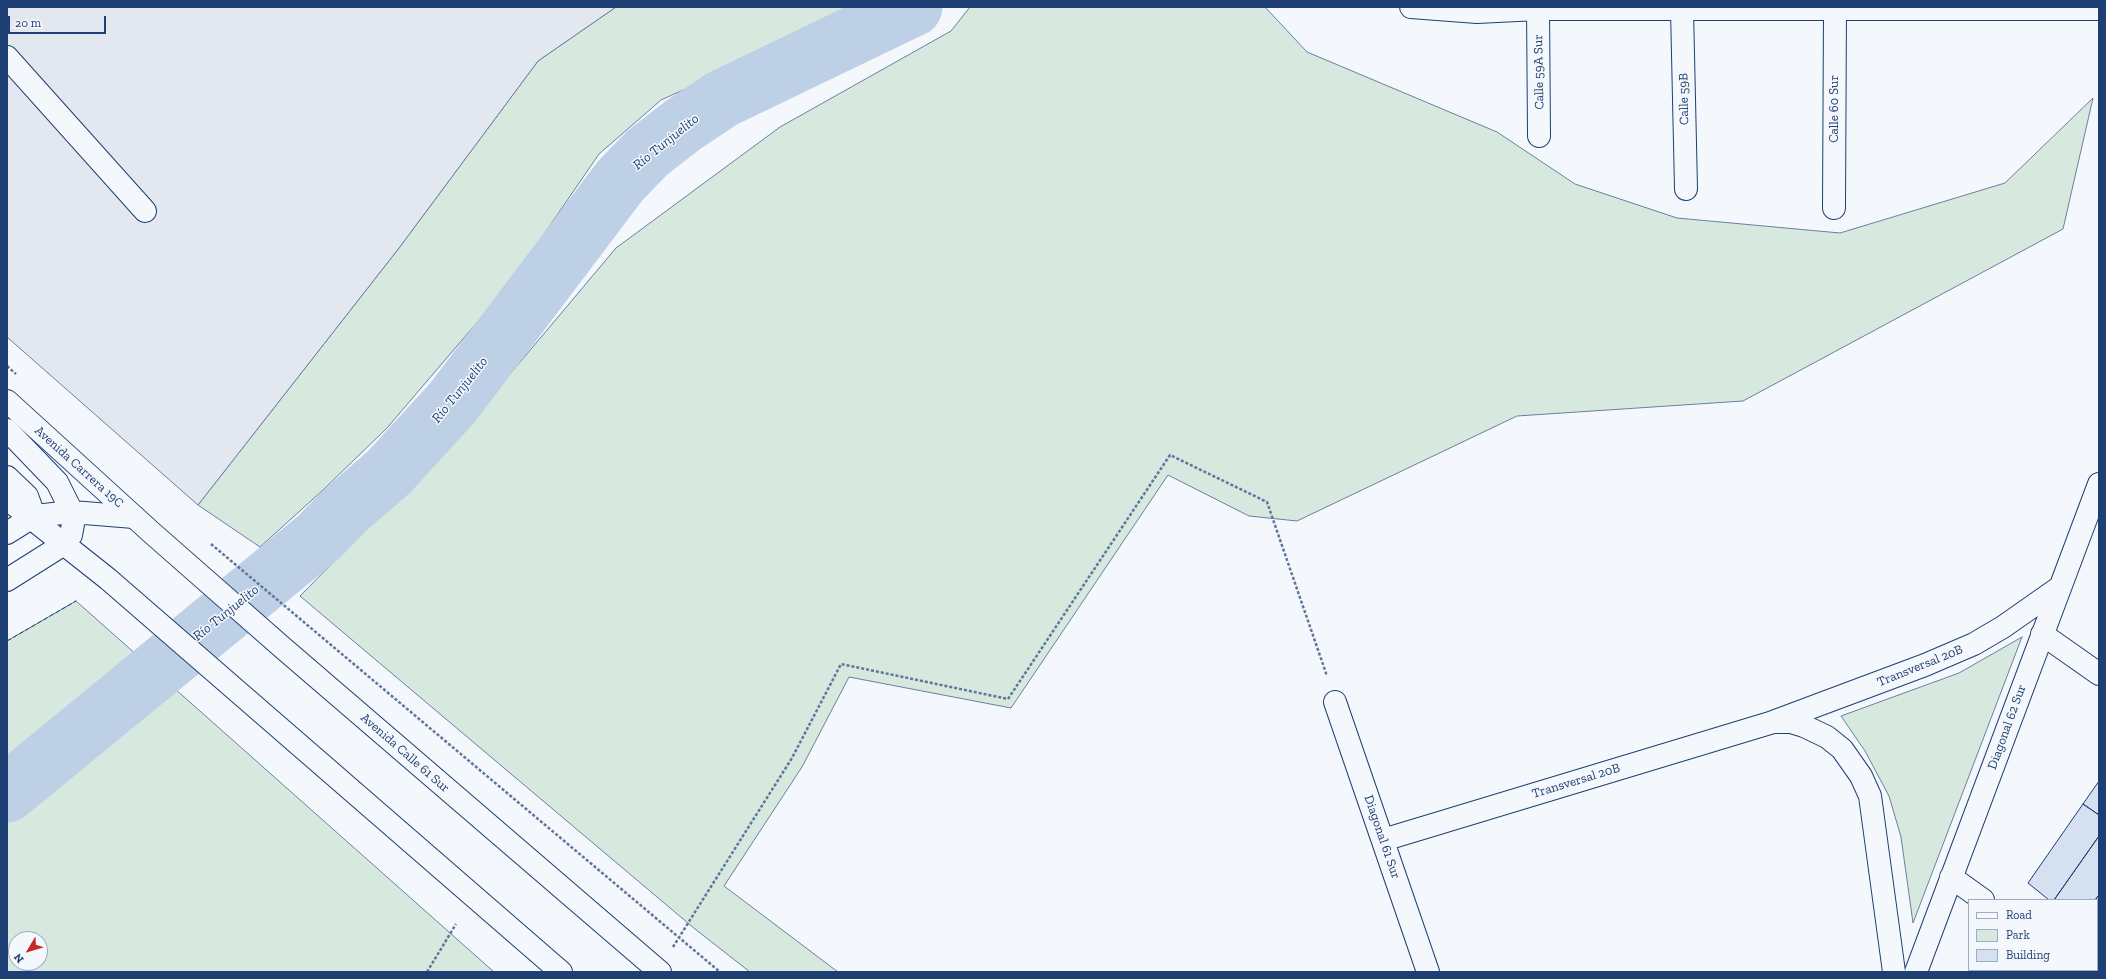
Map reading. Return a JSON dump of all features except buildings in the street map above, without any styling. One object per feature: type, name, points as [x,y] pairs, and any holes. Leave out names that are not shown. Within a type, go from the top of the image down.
[{"type":"street","points":[[1411,7],[1477,12],[1538,8],[2099,9]]},
{"type":"street","name":"Calle 59A Sur","points":[[1538,8],[1539,136]]},
{"type":"street","name":"Calle 59B","points":[[1682,9],[1686,189]]},
{"type":"street","name":"Calle 60 Sur","points":[[1834,9],[1834,208]]},
{"type":"street","points":[[7,57],[145,211]]},
{"type":"street","name":"Avenida Carrera 19C","points":[[7,401],[152,533]]},
{"type":"street","points":[[7,430],[52,474],[64,494],[72,512],[73,524],[70,535],[64,544],[7,580]]},
{"type":"street","points":[[7,477],[27,496],[31,507],[31,518]]},
{"type":"street","name":"Diagonal 62 Sur","points":[[1916,972],[2099,484]]},
{"type":"street","points":[[7,499],[108,580],[561,972]]},
{"type":"street","points":[[7,533],[31,518],[44,514],[72,512],[134,517]]},
{"type":"street","name":"Avenida Calle 61 Sur","points":[[152,533],[283,648],[659,971]]},
{"type":"street","name":"Transversal 20B","points":[[1383,840],[1770,722],[1925,666],[1974,644],[2004,627],[2060,587]]},
{"type":"street","points":[[2042,634],[2099,674]]},
{"type":"street","name":"Diagonal 61 Sur","points":[[1335,702],[1428,972]]},
{"type":"street","name":"Transversal 20B","points":[[1770,722],[1791,722],[1804,726],[1827,737],[1842,749],[1861,776],[1870,796],[1894,972]]},
{"type":"street","points":[[1951,877],[1982,899]]},
{"type":"path","points":[[659,971],[678,938],[792,758],[841,664],[1008,699],[1170,455],[1267,502],[1335,702]]},
{"type":"path","points":[[206,540],[720,972]]},
{"type":"path","points":[[427,972],[456,924]]},
{"type":"green space","points":[[616,7],[867,7],[661,100],[599,154],[509,285],[387,428],[323,490],[260,547],[198,505],[399,248],[538,61]]},
{"type":"green space","points":[[970,7],[1265,7],[1307,52],[1497,132],[1575,184],[1677,218],[1840,233],[2005,183],[2093,98],[2063,229],[1743,401],[1517,416],[1297,521],[1249,516],[1168,475],[1011,708],[849,677],[802,767],[724,886],[838,972],[750,972],[695,929],[300,596],[463,430],[616,248],[780,127],[951,31]]},
{"type":"green space","points":[[76,601],[494,972],[7,972],[7,641]]},
{"type":"green space","points":[[2022,637],[1913,923],[1901,837],[1889,796],[1865,751],[1841,716],[1959,673]]},
{"type":"shaded area","points":[[7,7],[616,7],[538,61],[399,248],[198,505],[7,337]]},
{"type":"waterway","name":"Río Tunjuelito","points":[[7,793],[319,537],[344,511],[389,472],[453,402],[620,181],[647,153],[683,125],[722,99],[913,7]]},
{"type":"fence","points":[[7,641],[76,601]]}]
